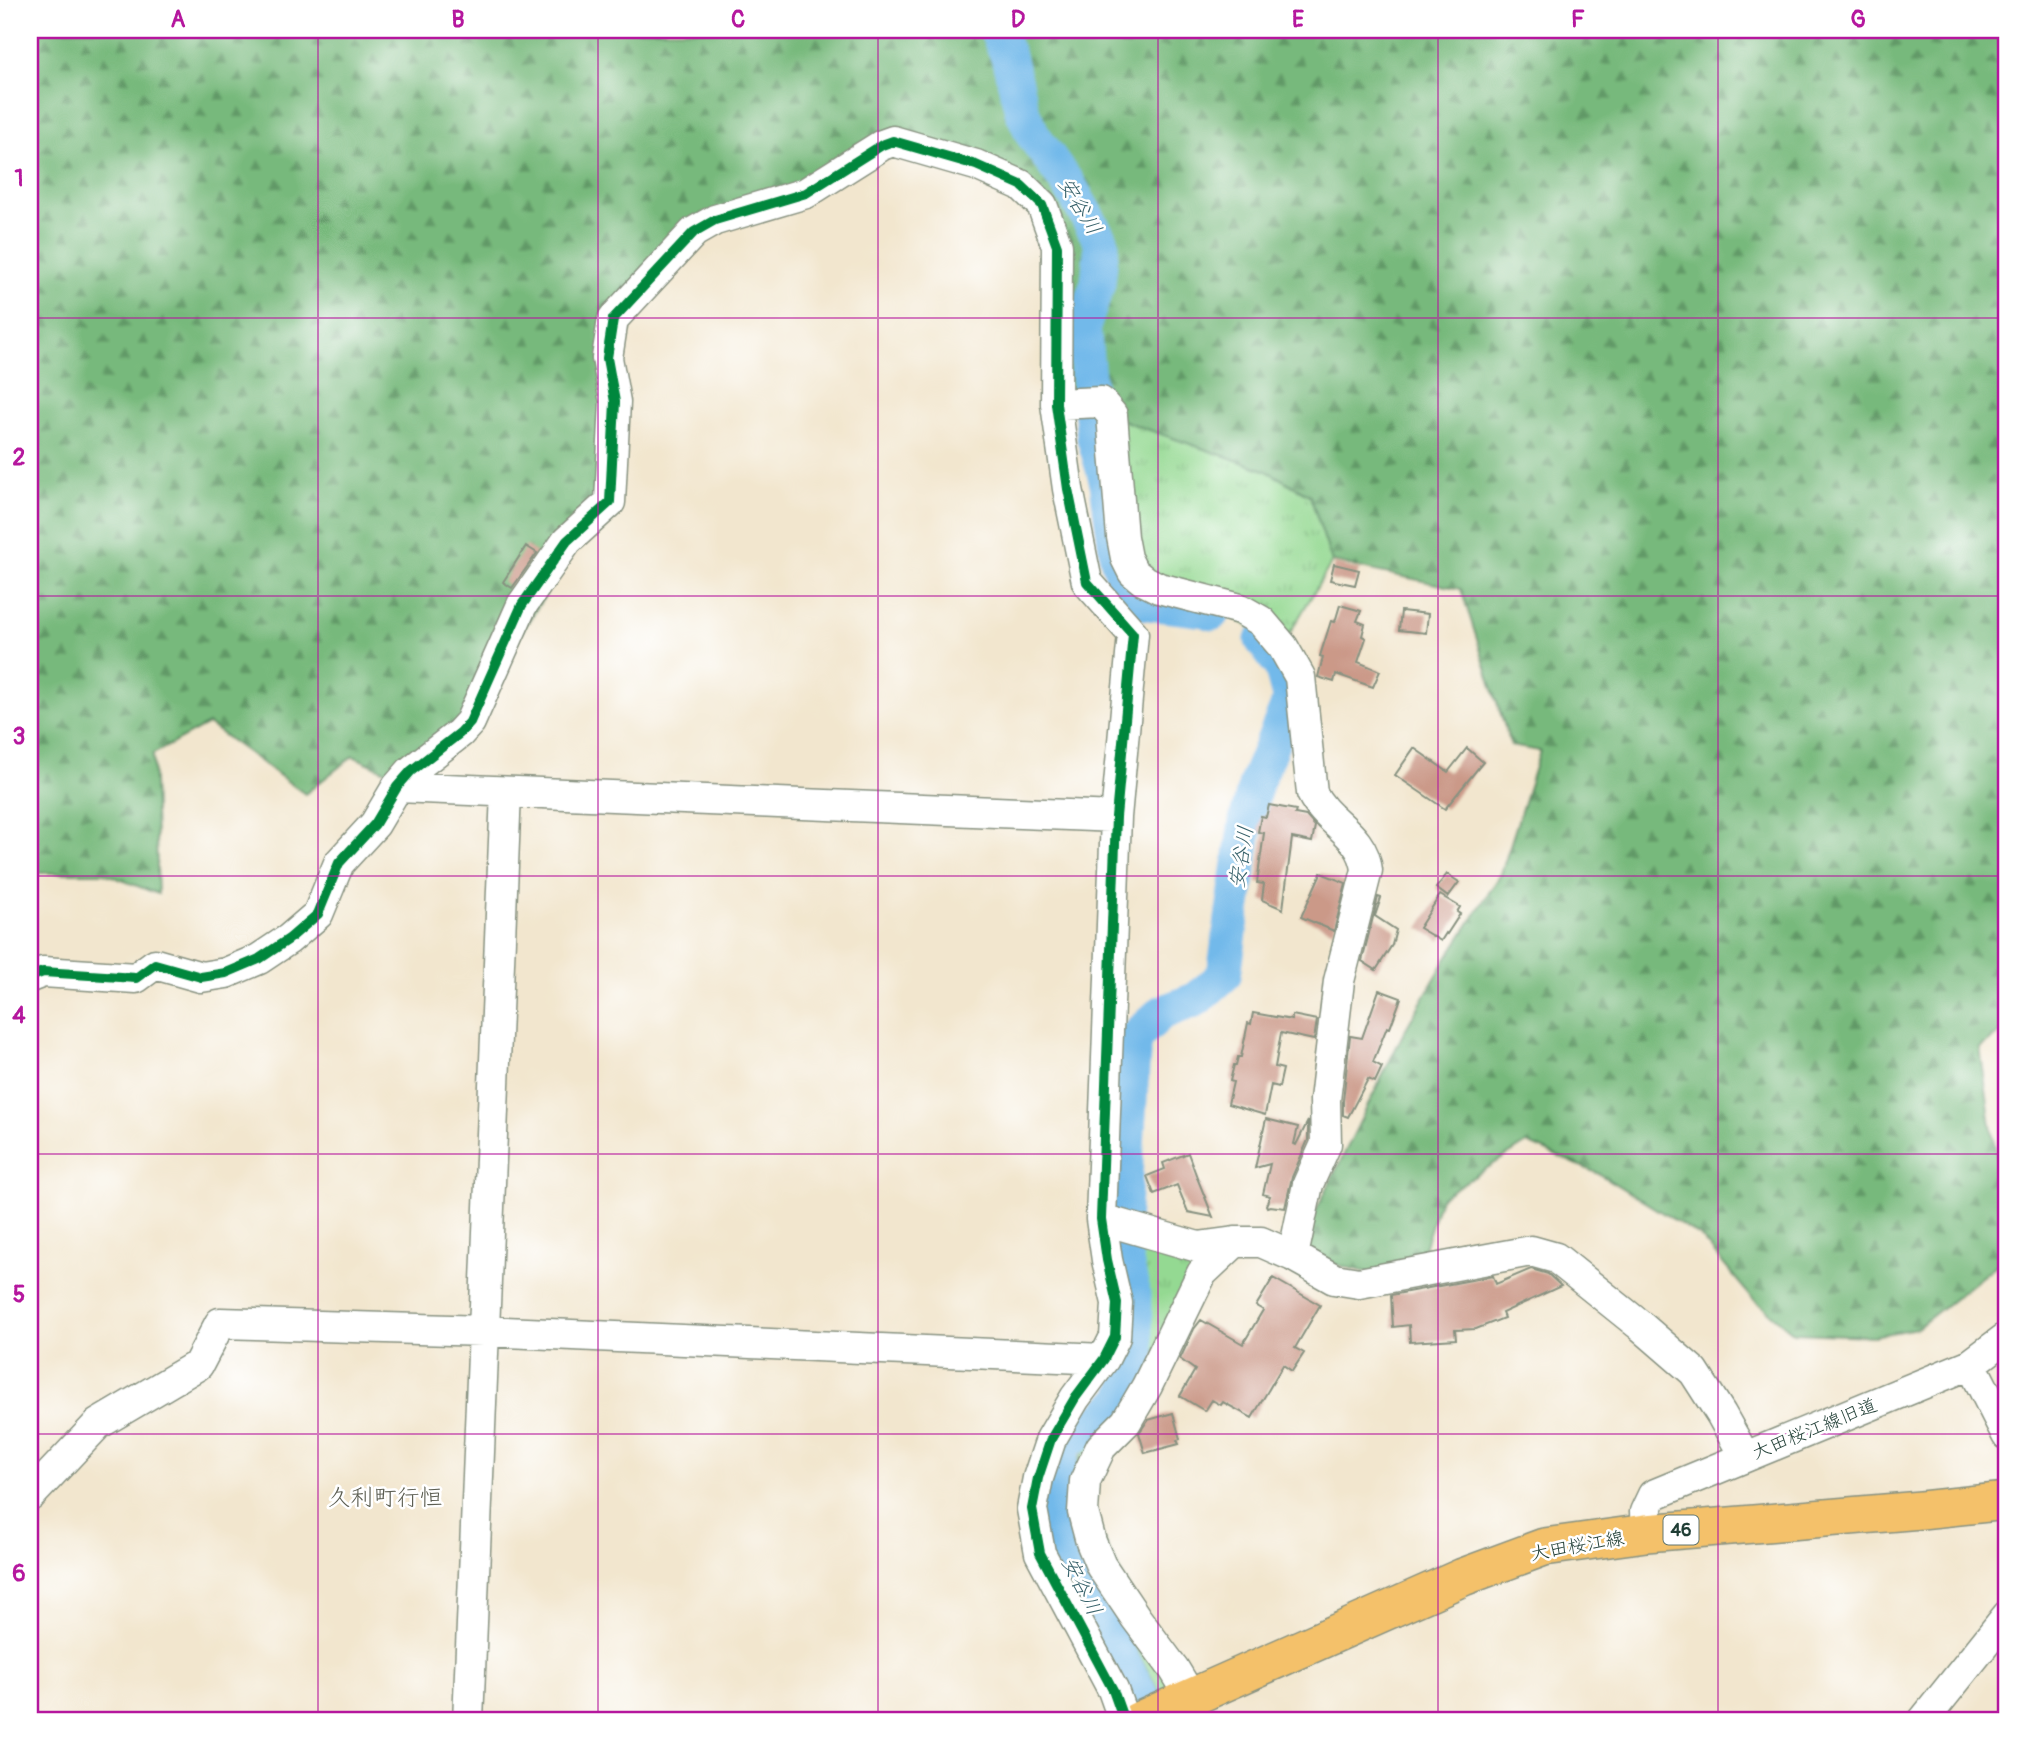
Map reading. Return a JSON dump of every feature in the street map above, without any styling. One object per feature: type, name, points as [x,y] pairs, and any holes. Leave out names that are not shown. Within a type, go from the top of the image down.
[{"type":"main road","name":"大田桜江線","points":[[1138,1721],[1463,1577],[1544,1547],[1646,1533],[2007,1501]]},
{"type":"street","points":[[30,977],[43,972],[136,978],[155,964],[201,977],[226,973],[259,959],[289,939],[318,914],[339,863],[375,824],[397,787],[411,771],[470,722],[522,605],[567,541],[610,502],[615,402],[607,358],[613,319],[694,232],[715,220],[806,193],[882,145],[893,141],[976,165],[1021,185],[1042,205],[1057,246],[1061,404],[1068,489],[1087,582],[1133,634],[1116,817],[1114,1222],[1107,1260],[1117,1303],[1115,1338],[1051,1439],[1038,1478],[1032,1509],[1040,1553],[1113,1690],[1124,1721]]},
{"type":"street","points":[[1061,404],[1101,402],[1112,415],[1122,537],[1126,558],[1133,572],[1158,588],[1240,609],[1261,621],[1283,647],[1300,677],[1312,793],[1318,806],[1349,834],[1365,856],[1367,870],[1339,981],[1325,1100],[1326,1144],[1308,1184],[1293,1256]]},
{"type":"street","points":[[397,787],[1116,817]]},
{"type":"street","points":[[468,1721],[506,792]]},
{"type":"street","points":[[1114,1222],[1198,1247],[1261,1242],[1334,1279],[1359,1283],[1531,1251],[1556,1258],[1694,1372],[1745,1457]]},
{"type":"street","points":[[1184,1700],[1174,1669],[1101,1566],[1083,1512],[1085,1481],[1101,1447],[1126,1422],[1140,1398],[1202,1273],[1235,1242]]},
{"type":"street","points":[[30,1496],[98,1424],[198,1366],[220,1323],[484,1331],[1104,1359]]},
{"type":"street","name":"大田桜江線旧道","points":[[1646,1533],[1645,1512],[1653,1495],[1971,1364],[2007,1337]]},
{"type":"street","points":[[1971,1364],[2007,1434]]},
{"type":"street","points":[[1923,1721],[2007,1616]]},
{"type":"green space","points":[[30,30],[2007,30],[2007,1028],[1980,1048],[2003,1185],[2000,1262],[1917,1328],[1873,1336],[1794,1333],[1751,1297],[1700,1236],[1599,1174],[1527,1143],[1440,1198],[1423,1252],[1373,1274],[1306,1257],[1312,1219],[1405,1030],[1501,874],[1540,751],[1511,746],[1461,589],[1332,562],[1310,495],[1265,470],[1063,397],[1052,215],[895,138],[805,188],[714,214],[608,322],[607,498],[463,724],[397,776],[353,756],[305,794],[208,724],[153,754],[158,894],[104,873],[30,873]]},
{"type":"green space","points":[[1117,418],[1265,470],[1310,496],[1332,562],[1284,643],[1139,572]]},
{"type":"green space","points":[[1131,1230],[1209,1256],[1078,1490],[1175,1678],[1162,1696],[1106,1597],[1090,1577],[1073,1547],[1067,1509],[1070,1482],[1081,1455],[1121,1411],[1144,1367],[1140,1339],[1141,1308]]},
{"type":"building","points":[[526,546],[537,553],[512,588],[503,582]]},
{"type":"building","points":[[1334,564],[1359,570],[1355,585],[1330,580]]},
{"type":"building","points":[[1340,605],[1361,611],[1357,621],[1365,624],[1362,636],[1366,638],[1358,662],[1380,671],[1373,687],[1336,674],[1334,682],[1318,677],[1323,657],[1320,656],[1331,621],[1335,622]]},
{"type":"building","points":[[1401,611],[1428,614],[1426,633],[1399,630]]},
{"type":"building","points":[[1414,748],[1448,772],[1467,748],[1483,762],[1445,809],[1395,775]]},
{"type":"building","points":[[1269,805],[1296,810],[1295,814],[1306,816],[1315,826],[1312,842],[1292,838],[1283,909],[1262,900],[1264,884],[1257,883],[1264,833],[1258,832],[1261,816],[1266,817]]},
{"type":"building","points":[[1321,873],[1346,883],[1334,931],[1301,917]]},
{"type":"building","points":[[1447,874],[1459,882],[1448,897],[1436,888]]},
{"type":"building","points":[[1440,895],[1460,907],[1457,912],[1460,914],[1441,941],[1419,928]]},
{"type":"building","points":[[1378,897],[1381,898],[1375,916],[1396,930],[1392,945],[1376,970],[1362,961]]},
{"type":"building","points":[[1379,990],[1401,998],[1373,1062],[1382,1067],[1375,1082],[1368,1079],[1348,1117],[1343,1115],[1343,1101],[1350,1036],[1362,1038]]},
{"type":"building","points":[[1253,1013],[1292,1020],[1292,1015],[1317,1020],[1314,1040],[1281,1033],[1275,1067],[1283,1069],[1279,1087],[1271,1085],[1265,1115],[1228,1104],[1234,1065],[1238,1057],[1241,1057],[1248,1023],[1251,1024]]},
{"type":"building","points":[[1266,1119],[1298,1127],[1296,1145],[1308,1121],[1308,1140],[1292,1177],[1285,1208],[1266,1205],[1270,1196],[1263,1194],[1270,1164],[1255,1168]]},
{"type":"building","points":[[1188,1153],[1213,1217],[1188,1212],[1177,1185],[1154,1194],[1147,1176],[1165,1169],[1163,1163]]},
{"type":"building","points":[[1531,1269],[1548,1274],[1561,1286],[1502,1313],[1504,1318],[1476,1329],[1455,1330],[1456,1339],[1410,1342],[1409,1325],[1393,1327],[1391,1295],[1493,1276],[1496,1284]]},
{"type":"building","points":[[1273,1278],[1320,1305],[1295,1348],[1304,1353],[1292,1371],[1283,1365],[1252,1418],[1223,1402],[1221,1405],[1212,1400],[1205,1411],[1180,1396],[1195,1370],[1180,1359],[1201,1320],[1243,1344],[1263,1310],[1256,1306]]},
{"type":"building","points":[[1173,1413],[1179,1444],[1145,1453],[1139,1433],[1148,1420]]},
{"type":"waterway","name":"安谷川","points":[[996,30],[1008,56],[1022,111],[1033,135],[1072,190],[1102,243],[1098,283],[1083,327],[1094,438],[1107,483],[1117,558],[1125,583],[1147,603],[1213,613]]},
{"type":"waterway","name":"安谷川","points":[[1156,1721],[1067,1563],[1055,1517],[1056,1475],[1065,1442],[1095,1425],[1123,1400],[1138,1363],[1133,1293],[1121,1239],[1134,1038],[1161,1013],[1197,999],[1224,975],[1246,821],[1256,783],[1290,700],[1281,666],[1262,640]]},
{"type":"cycle path","points":[[30,977],[43,972],[136,978],[155,964],[201,977],[226,973],[259,959],[289,939],[318,914],[339,863],[375,824],[397,787],[411,771],[470,722],[522,605],[567,541],[610,502],[615,402],[607,358],[613,319],[694,232],[715,220],[806,193],[882,145],[893,141],[976,165],[1021,185],[1042,205],[1057,246],[1056,404],[1068,489],[1087,582],[1133,634],[1116,817],[1101,1219],[1117,1303],[1115,1337],[1104,1359],[1075,1398],[1051,1439],[1038,1478],[1032,1509],[1040,1553],[1113,1690],[1124,1721]]},
{"type":"district","name":"久利町行恒","points":[[385,1497]]}]
